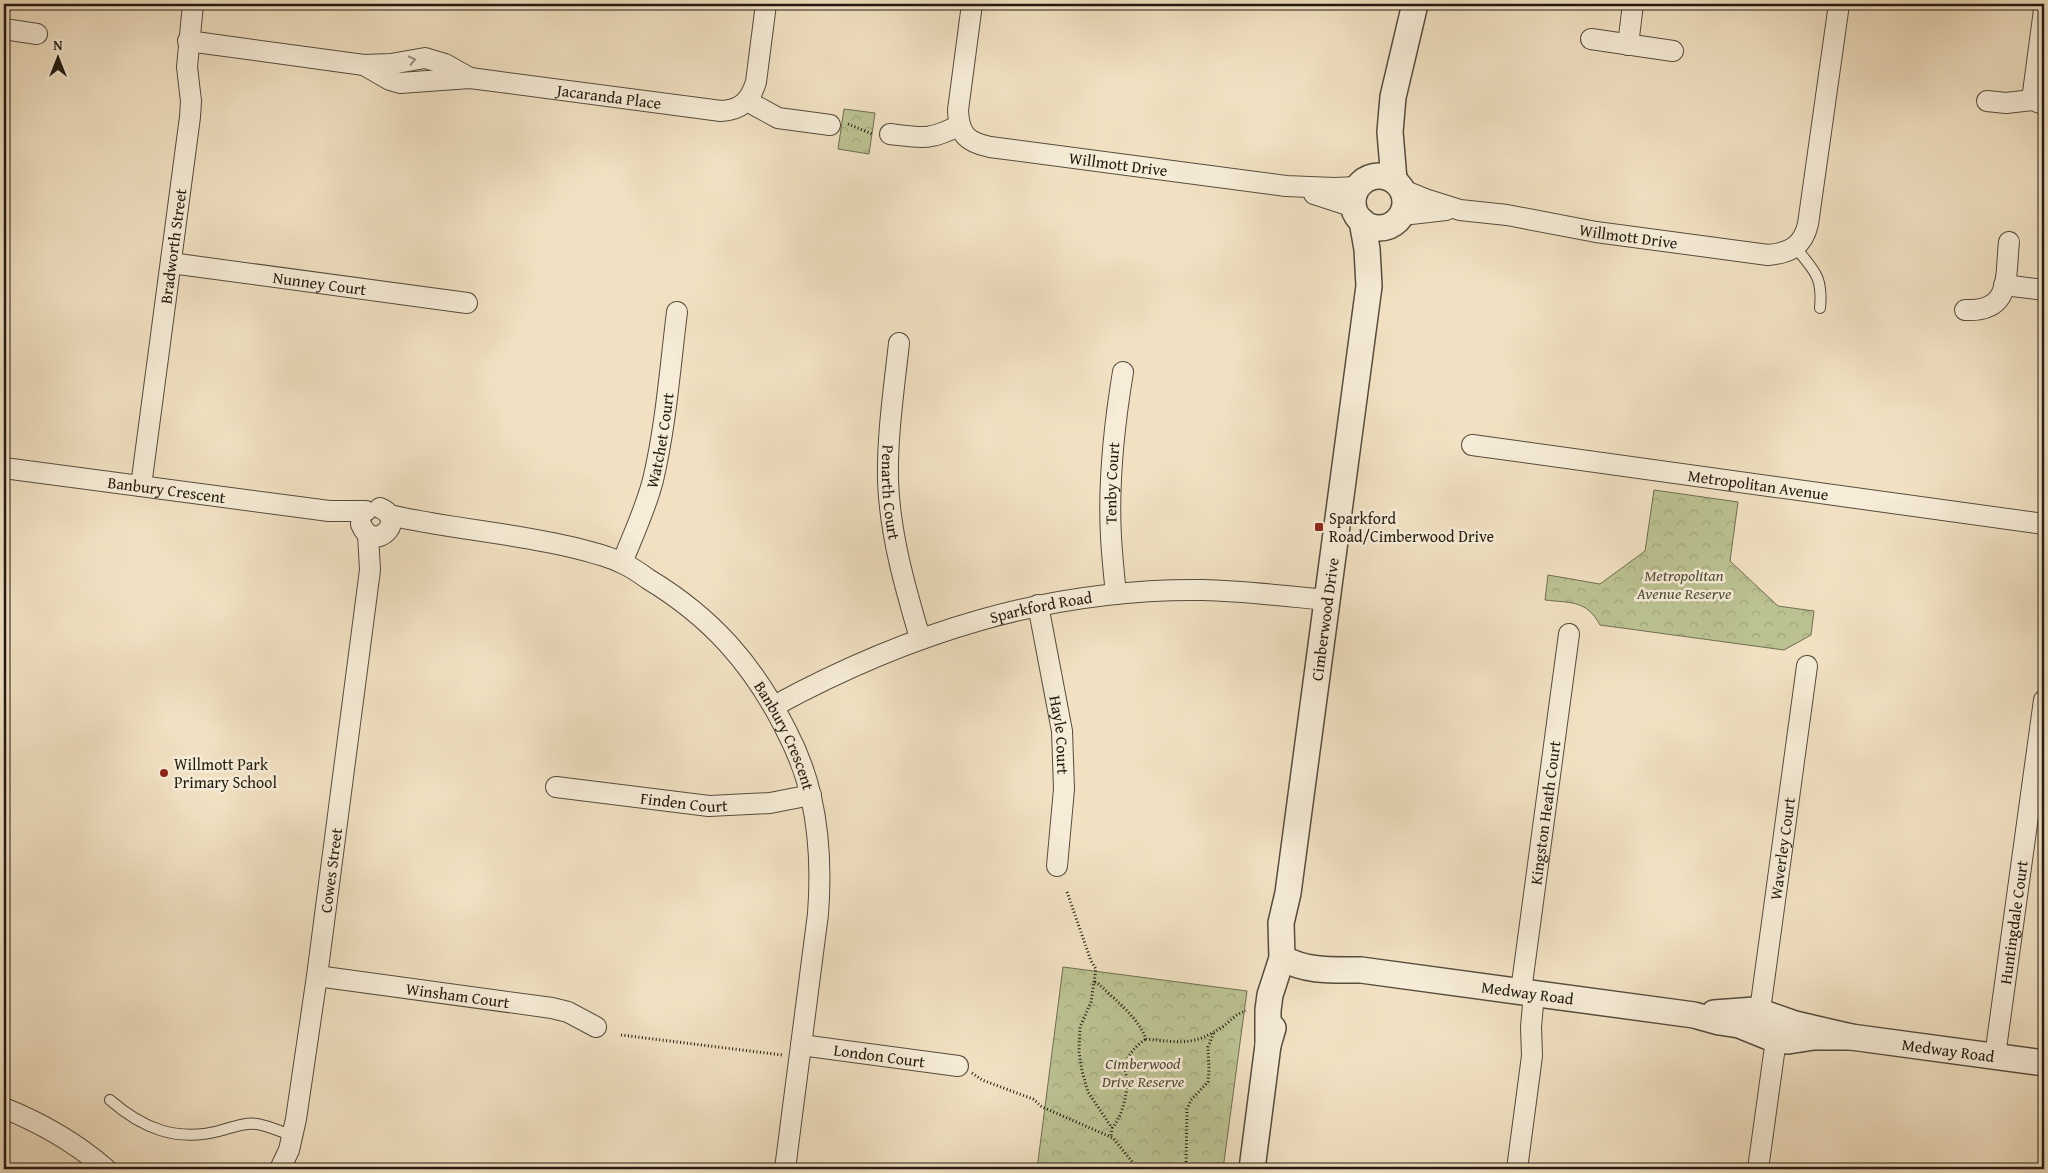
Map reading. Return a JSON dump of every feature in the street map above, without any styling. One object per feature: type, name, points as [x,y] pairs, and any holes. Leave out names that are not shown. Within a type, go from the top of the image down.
[{"type":"street","name":"Bradworth Street","points":[[141,486],[190,116],[187,67],[188,41],[194,4]]},
{"type":"street","points":[[766,4],[756,82],[747,102],[778,118],[830,125]]},
{"type":"street","points":[[890,134],[928,138],[960,125],[958,110],[972,4]]},
{"type":"street","points":[[1373,194],[1405,207],[1397,219],[1376,228],[1373,194],[1390,132],[1397,77],[1415,4]]},
{"type":"street","points":[[1628,44],[1633,4]]},
{"type":"street","points":[[1796,248],[1802,241],[1808,224],[1839,4]]},
{"type":"street","points":[[1987,102],[2006,104],[2038,102],[2044,10]]},
{"type":"street","points":[[4,29],[36,34]]},
{"type":"street","points":[[1591,39],[1673,51]]},
{"type":"street","name":"Jacaranda Place","points":[[188,41],[364,65],[391,64],[425,58],[445,64],[470,78],[721,111],[732,111],[747,102]]},
{"type":"street","name":"Willmott Drive","points":[[960,125],[964,135],[970,141],[990,147],[1286,186],[1335,199],[1373,194],[1425,199],[1460,210],[1507,215],[1596,232],[1768,255],[1780,254],[1796,248]]},
{"type":"street","name":"Cimberwood Drive","points":[[1369,286],[1367,250],[1373,194]]},
{"type":"street","name":"Willmott Drive","points":[[1397,219],[1460,210]]},
{"type":"street","name":"Cimberwood Drive","points":[[1252,1169],[1268,1045],[1270,995],[1291,960],[1281,923],[1288,893],[1369,286],[1379,254],[1397,219]]},
{"type":"street","points":[[1965,310],[1984,310],[1992,306],[2003,293],[2009,242]]},
{"type":"street","name":"Nunney Court","points":[[171,263],[467,303]]},
{"type":"street","points":[[2004,285],[2044,290]]},
{"type":"street","name":"Watchet Court","points":[[622,563],[642,515],[652,481],[663,425],[677,312]]},
{"type":"street","name":"Penarth Court","points":[[899,344],[888,446],[888,482],[902,578],[920,638]]},
{"type":"street","name":"Tenby Court","points":[[1116,594],[1111,536],[1111,484],[1122,372]]},
{"type":"street","name":"Metropolitan Avenue","points":[[1472,445],[2044,524]]},
{"type":"street","name":"Banbury Crescent","points":[[4,468],[329,511],[376,524],[428,524],[544,540],[622,563],[665,589],[701,616],[742,658],[774,706],[797,753],[811,795],[816,823],[820,880],[818,914],[785,1169]]},
{"type":"street","name":"Cowes Street","points":[[280,1169],[293,1136],[317,976],[376,524]]},
{"type":"street","name":"Sparkford Road","points":[[774,706],[825,678],[920,638],[980,619],[1038,605],[1116,594],[1202,590],[1247,592],[1327,600]]},
{"type":"street","name":"Hayle Court","points":[[1038,605],[1062,731],[1064,789],[1058,866]]},
{"type":"street","name":"Kingston Heath Court","points":[[1517,1169],[1532,1056],[1531,1027],[1534,993],[1570,634]]},
{"type":"street","name":"Waverley Court","points":[[1758,1169],[1768,1025],[1807,666]]},
{"type":"street","name":"Huntingdale Court","points":[[1995,1056],[2044,700]]},
{"type":"street","name":"Finden Court","points":[[556,787],[709,806],[770,804],[811,795]]},
{"type":"street","name":"Medway Road","points":[[1291,960],[1314,969],[1361,970],[1694,1015],[1739,1025],[1768,1025],[1788,1041],[1852,1037],[2044,1063]]},
{"type":"street","name":"Winsham Court","points":[[317,976],[552,1008],[568,1012],[596,1027]]},
{"type":"street","name":"London Court","points":[[801,1046],[958,1066]]},
{"type":"street","points":[[4,1108],[49,1129],[76,1146],[106,1169]]},
{"type":"lane","points":[[1796,248],[1819,280],[1821,292],[1820,308]]},
{"type":"lane","points":[[110,1100],[126,1114],[159,1131],[201,1134],[241,1125],[257,1124],[293,1136]]},
{"type":"path","points":[[830,125],[834,121],[850,124],[888,140],[890,134]]},
{"type":"path","points":[[1068,892],[1091,961],[1095,967],[1095,982],[1089,1007],[1080,1027],[1082,1071],[1088,1092],[1112,1128]]},
{"type":"path","points":[[1095,982],[1130,1016],[1143,1032],[1146,1039]]},
{"type":"path","points":[[1110,1137],[1112,1128],[1118,1121],[1125,1096],[1127,1086],[1126,1062],[1136,1048],[1146,1039],[1185,1043],[1195,1041],[1215,1031],[1237,1015],[1246,1011]]},
{"type":"path","points":[[1186,1169],[1187,1109],[1191,1100],[1208,1082],[1210,1070],[1208,1047],[1215,1031]]},
{"type":"path","points":[[621,1035],[782,1054],[781,1062]]},
{"type":"path","points":[[958,1066],[982,1080],[1033,1099],[1042,1107],[1110,1137],[1118,1143],[1138,1169]]},
{"type":"green space","points":[[844,109],[875,113],[869,154],[838,149]]},
{"type":"green space","name":"Metropolitan Avenue Reserve","points":[[1654,490],[1738,502],[1730,561],[1778,606],[1814,611],[1811,635],[1784,650],[1600,625],[1589,611],[1577,604],[1545,600],[1548,575],[1600,584],[1645,551]]},
{"type":"green space","name":"Cimberwood Drive Reserve","points":[[1063,967],[1247,991],[1223,1169],[1037,1169]]},
{"type":"place","name":"Sparkford Road/Cimberwood Drive","points":[[1319,527]]},
{"type":"place","name":"Willmott Park Primary School","points":[[164,773]]}]
